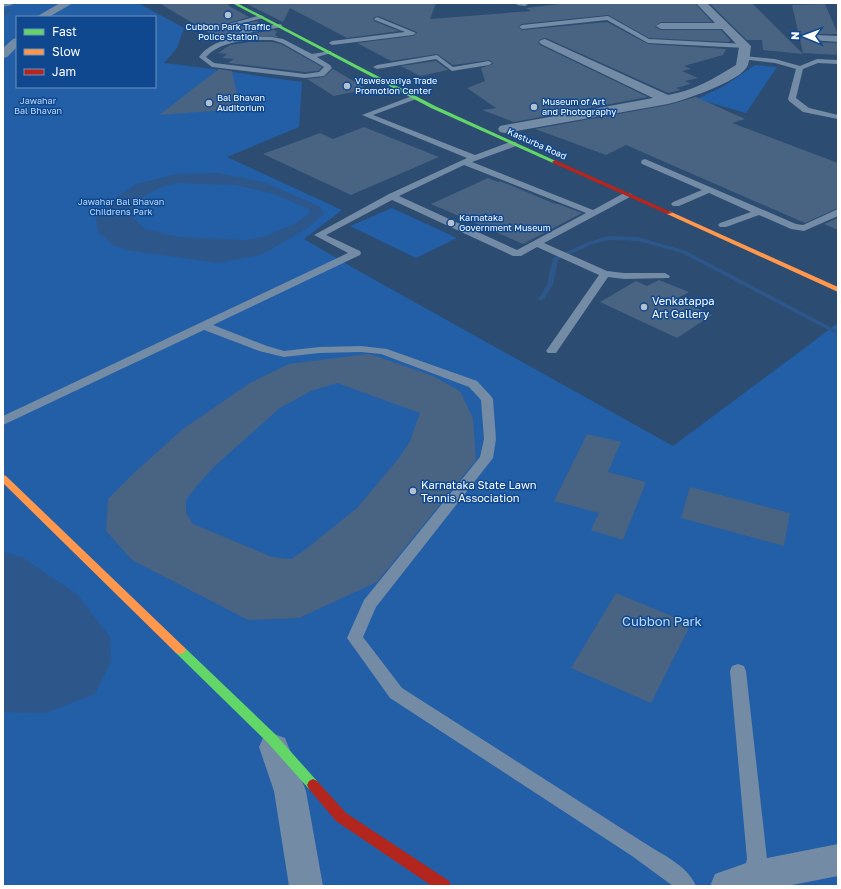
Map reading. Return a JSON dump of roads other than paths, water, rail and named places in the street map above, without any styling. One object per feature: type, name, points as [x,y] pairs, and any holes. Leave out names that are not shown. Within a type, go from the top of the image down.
[{"type":"main road","name":"Kasturba Road","points":[[234,3],[280,26],[331,48],[343,49]]},
{"type":"main road","name":"Kasturba Road","points":[[251,3],[415,98],[513,144],[838,290]]},
{"type":"main road","points":[[374,65],[389,73]]},
{"type":"main road","points":[[442,101],[477,116]]},
{"type":"main road","name":"Kasturba Road","points":[[501,127],[519,135]]},
{"type":"main road","points":[[673,203],[690,210]]},
{"type":"main road","points":[[720,224],[738,231]]},
{"type":"main road","points":[[3,478],[271,738],[341,817],[444,886]]},
{"type":"street","points":[[3,4],[8,3]]},
{"type":"street","points":[[43,16],[68,3]]},
{"type":"street","points":[[501,127],[668,100],[684,96],[721,80],[740,67],[744,55],[725,26],[701,3]]},
{"type":"street","points":[[661,26],[725,26]]},
{"type":"street","points":[[816,38],[838,39]]},
{"type":"street","points":[[3,55],[16,42]]},
{"type":"street","points":[[545,42],[668,100]]},
{"type":"street","points":[[271,738],[290,791],[306,886]]},
{"type":"street","points":[[740,882],[838,860]]},
{"type":"lane","points":[[228,25],[261,17]]},
{"type":"lane","points":[[522,27],[608,18],[648,41],[744,55],[800,68],[817,61],[838,61]]},
{"type":"lane","points":[[311,56],[328,66],[328,68],[321,74],[305,76],[212,65],[202,57],[214,47],[247,38],[281,40],[311,56],[331,48],[412,33],[377,19]]},
{"type":"lane","points":[[241,32],[280,26]]},
{"type":"lane","points":[[374,65],[437,57],[452,69],[489,63]]},
{"type":"lane","points":[[800,68],[792,99],[815,116],[838,122]]},
{"type":"lane","points":[[415,98],[366,115],[475,158]]},
{"type":"lane","points":[[806,110],[838,117]]},
{"type":"lane","points":[[3,421],[356,253],[319,234],[392,196],[464,162],[513,144]]},
{"type":"lane","points":[[464,162],[593,213]]},
{"type":"lane","points":[[645,162],[794,227],[804,228],[838,212]]},
{"type":"lane","points":[[673,203],[710,190]]},
{"type":"lane","points":[[392,196],[517,254],[627,195]]},
{"type":"lane","points":[[720,224],[759,212]]},
{"type":"lane","points":[[537,244],[605,274],[624,276],[665,276]]},
{"type":"lane","points":[[552,351],[605,274]]},
{"type":"lane","points":[[204,326],[263,349],[284,354],[320,350],[361,349],[383,351],[474,384],[487,400],[490,439],[486,458],[368,604],[355,638],[396,693],[639,850],[678,877],[686,886]]},
{"type":"lane","points":[[738,672],[757,859],[740,882]]},
{"type":"waterway","points":[[3,16],[9,10]]},
{"type":"waterway","points":[[541,299],[550,285],[555,259],[588,244],[608,238],[638,239],[684,252],[838,333]]},
{"type":"place","name":"Cubbon Park Traffic Police Station","points":[[228,15]]},
{"type":"place","name":"Viswesvariya Trade Promotion Center","points":[[347,86]]},
{"type":"place","name":"Bal Bhavan Auditorium","points":[[209,103]]},
{"type":"place","name":"Museum of Art and Photography","points":[[534,107]]},
{"type":"place","name":"Karnataka Government Museum","points":[[451,223]]},
{"type":"place","name":"Venkatappa Art Gallery","points":[[644,307]]},
{"type":"place","name":"Karnataka State Lawn Tennis Association","points":[[413,491]]},
{"type":"park label","name":"Jawahar Bal Bhavan","points":[[38,106]]},
{"type":"park label","name":"Jawahar Bal Bhavan Childrens Park","points":[[121,208]]},
{"type":"park label","name":"Cubbon Park","points":[[662,621]]}]
